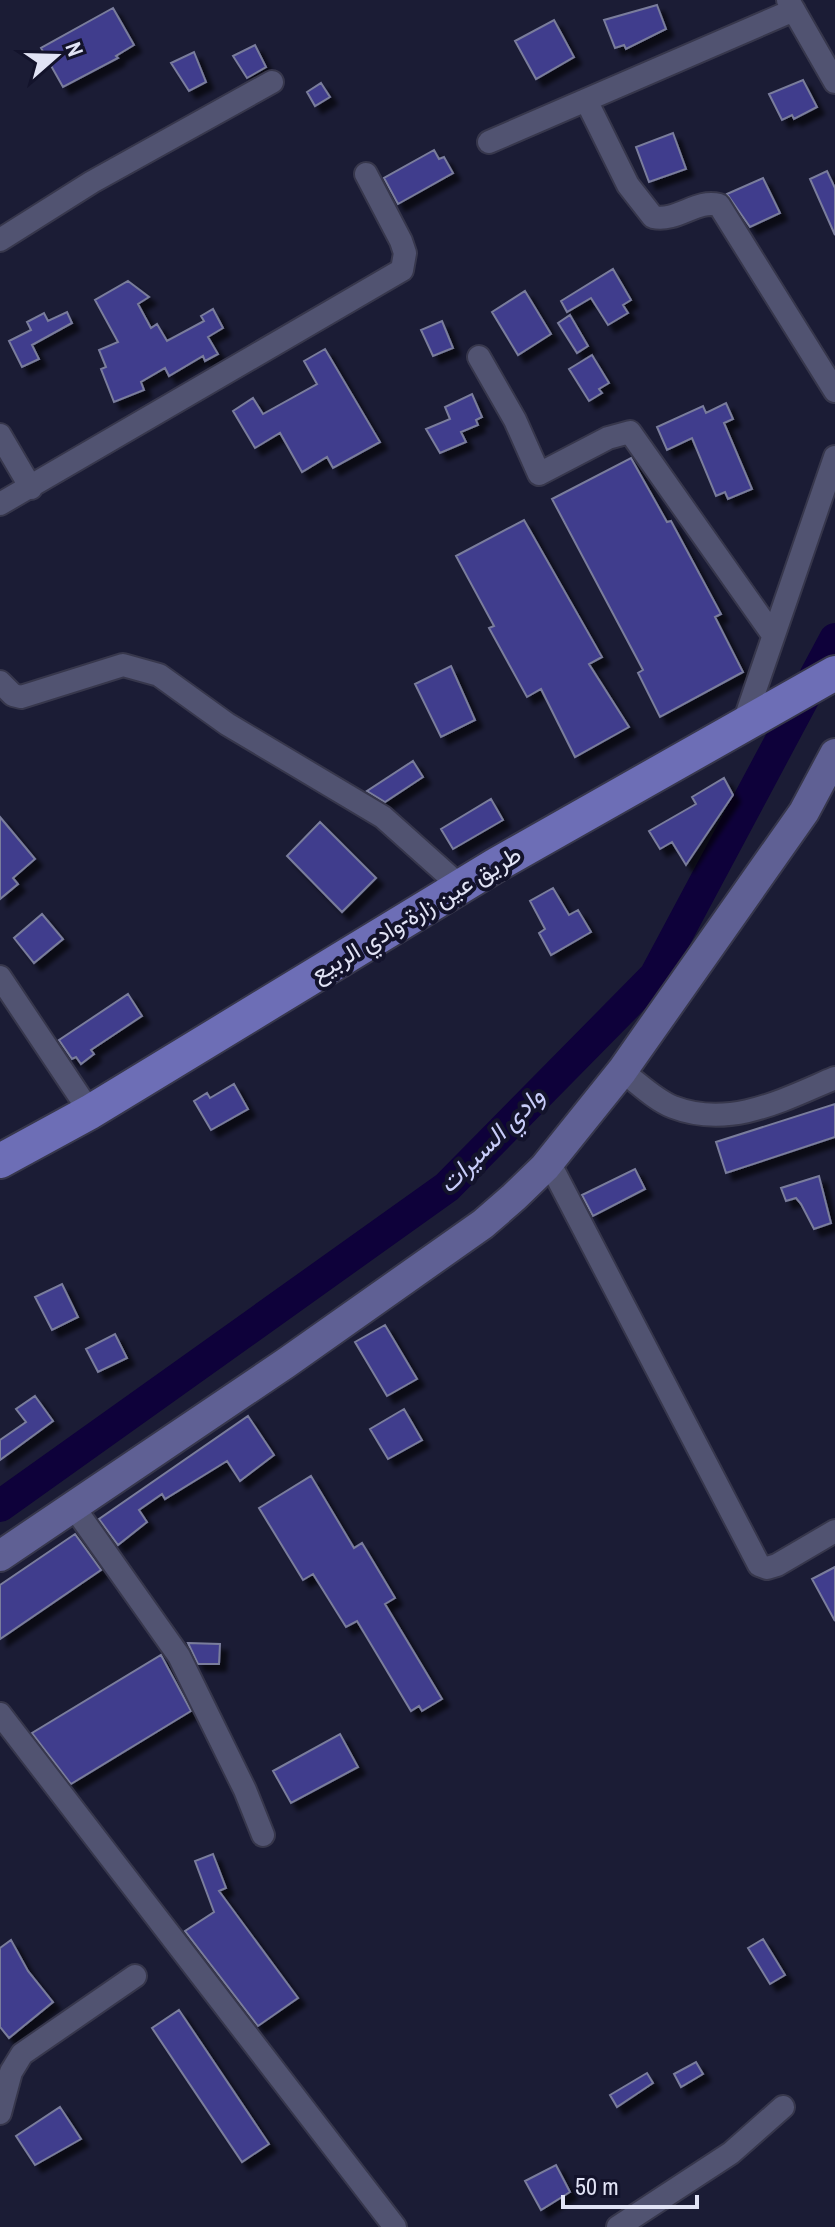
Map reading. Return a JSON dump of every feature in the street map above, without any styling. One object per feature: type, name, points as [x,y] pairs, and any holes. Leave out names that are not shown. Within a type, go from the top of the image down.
[{"type":"main road","name":"طريق عين زارة-وادي الربيع","points":[[0,1161],[90,1112],[460,886],[820,681]]},
{"type":"main road","points":[[0,1556],[483,1224],[549,1162],[622,1071],[804,812],[835,754]]},
{"type":"street","points":[[489,142],[791,5],[835,82]]},
{"type":"street","points":[[0,240],[92,182],[272,82]]},
{"type":"street","points":[[586,100],[628,185],[653,217],[666,219],[708,202],[719,205],[835,391]]},
{"type":"street","points":[[0,504],[402,270],[405,253],[401,241],[366,174]]},
{"type":"street","points":[[479,357],[515,420],[539,474],[608,438],[630,432],[773,635]]},
{"type":"street","points":[[0,435],[31,488]]},
{"type":"street","points":[[743,725],[835,457]]},
{"type":"street","points":[[0,682],[13,695],[21,697],[123,665],[159,675],[227,724],[383,817],[460,886]]},
{"type":"street","points":[[0,977],[90,1112]]},
{"type":"street","points":[[622,1071],[672,1107],[723,1117],[762,1109],[835,1078]]},
{"type":"street","points":[[549,1162],[759,1565],[767,1568],[777,1565],[835,1531]]},
{"type":"street","points":[[73,1506],[179,1656],[245,1790],[263,1835]]},
{"type":"street","points":[[0,1714],[395,2227]]},
{"type":"street","points":[[0,2113],[11,2072],[22,2054],[135,1976]]},
{"type":"street","points":[[618,2227],[731,2153],[783,2107]]},
{"type":"building","points":[[657,5],[666,29],[626,49],[624,45],[615,48],[604,20]]},
{"type":"building","points":[[113,8],[134,45],[116,56],[118,58],[63,87],[41,48]]},
{"type":"building","points":[[554,20],[574,57],[536,79],[515,41]]},
{"type":"building","points":[[255,45],[266,67],[247,78],[233,56]]},
{"type":"building","points":[[194,52],[206,82],[189,91],[171,63]]},
{"type":"building","points":[[803,80],[817,107],[794,119],[792,115],[782,120],[769,94]]},
{"type":"building","points":[[321,83],[330,97],[315,106],[307,92]]},
{"type":"building","points":[[673,133],[686,169],[649,182],[636,147]]},
{"type":"building","points":[[434,150],[439,159],[444,157],[453,173],[398,204],[384,178]]},
{"type":"building","points":[[827,171],[835,188],[835,235],[810,179]]},
{"type":"building","points":[[763,178],[780,213],[750,227],[727,194]]},
{"type":"building","points":[[613,269],[631,300],[623,305],[628,313],[608,325],[591,298],[567,312],[561,301]]},
{"type":"building","points":[[128,281],[149,297],[138,304],[151,328],[157,324],[167,341],[204,321],[201,316],[213,309],[223,328],[208,337],[218,354],[205,361],[203,356],[169,376],[165,368],[141,382],[144,390],[114,402],[101,369],[106,367],[99,350],[118,342],[95,300]]},
{"type":"building","points":[[525,291],[551,334],[518,355],[492,312]]},
{"type":"building","points":[[67,312],[72,323],[32,345],[39,359],[22,367],[9,341],[31,330],[27,322],[44,313],[48,321]]},
{"type":"building","points":[[570,315],[588,346],[577,353],[558,323]]},
{"type":"building","points":[[442,321],[453,348],[433,356],[421,330]]},
{"type":"building","points":[[325,349],[380,442],[333,468],[327,457],[302,472],[280,433],[255,448],[233,411],[253,398],[263,414],[317,384],[304,361]]},
{"type":"building","points":[[592,355],[609,383],[599,389],[602,393],[589,401],[569,369]]},
{"type":"building","points":[[472,394],[482,417],[476,420],[478,425],[461,432],[466,442],[440,453],[426,429],[450,419],[445,407]]},
{"type":"building","points":[[726,403],[733,419],[724,423],[752,489],[728,499],[725,492],[716,496],[692,438],[667,450],[657,427],[703,406],[706,413]]},
{"type":"building","points":[[631,458],[667,522],[671,521],[721,614],[715,617],[743,672],[660,717],[638,673],[643,670],[552,499]]},
{"type":"building","points":[[524,520],[602,657],[589,664],[629,727],[575,757],[541,689],[527,697],[489,628],[494,626],[456,556]]},
{"type":"building","points":[[451,666],[475,720],[441,737],[415,684]]},
{"type":"building","points":[[413,761],[423,777],[385,802],[367,791]]},
{"type":"building","points":[[724,778],[733,795],[686,865],[672,842],[660,849],[649,831],[696,804],[692,797]]},
{"type":"building","points":[[491,799],[503,820],[453,849],[441,829]]},
{"type":"building","points":[[0,817],[35,859],[13,878],[18,884],[0,899]]},
{"type":"building","points":[[320,822],[376,878],[342,912],[287,856]]},
{"type":"building","points":[[553,888],[569,915],[578,910],[591,932],[551,955],[539,933],[545,929],[530,901]]},
{"type":"building","points":[[42,914],[63,939],[34,963],[14,938]]},
{"type":"building","points":[[128,994],[142,1016],[91,1050],[94,1054],[81,1064],[76,1057],[72,1059],[59,1040]]},
{"type":"building","points":[[234,1084],[248,1109],[211,1130],[194,1101],[207,1093],[210,1098]]},
{"type":"building","points":[[835,1104],[835,1137],[726,1173],[716,1142]]},
{"type":"building","points":[[635,1169],[645,1189],[593,1216],[582,1195]]},
{"type":"building","points":[[819,1176],[831,1223],[814,1229],[801,1204],[796,1198],[786,1201],[781,1188]]},
{"type":"building","points":[[62,1284],[78,1317],[52,1330],[35,1297]]},
{"type":"building","points":[[385,1325],[417,1379],[387,1396],[355,1342]]},
{"type":"building","points":[[115,1334],[127,1358],[98,1372],[86,1349]]},
{"type":"building","points":[[35,1396],[53,1421],[0,1460],[0,1440],[26,1422],[16,1409]]},
{"type":"building","points":[[404,1409],[422,1440],[388,1459],[370,1429]]},
{"type":"building","points":[[248,1416],[274,1455],[240,1481],[227,1461],[165,1499],[162,1494],[139,1510],[147,1522],[118,1545],[99,1519]]},
{"type":"building","points":[[311,1476],[354,1548],[362,1543],[395,1598],[385,1604],[442,1699],[422,1711],[419,1706],[411,1711],[357,1621],[346,1627],[313,1574],[303,1580],[259,1508]]},
{"type":"building","points":[[75,1534],[101,1570],[0,1639],[0,1585]]},
{"type":"building","points":[[835,1567],[835,1621],[812,1579]]},
{"type":"building","points":[[188,1643],[220,1644],[219,1664],[198,1664]]},
{"type":"building","points":[[161,1655],[191,1711],[71,1784],[32,1733]]},
{"type":"building","points":[[340,1734],[358,1767],[291,1803],[273,1771]]},
{"type":"building","points":[[213,1854],[226,1888],[219,1891],[298,1998],[258,2026],[185,1931],[214,1912],[195,1861]]},
{"type":"building","points":[[763,1939],[785,1975],[770,1984],[748,1948]]},
{"type":"building","points":[[11,1940],[28,1971],[53,2002],[9,2038],[0,2027],[0,1948]]},
{"type":"building","points":[[179,2010],[269,2144],[242,2162],[152,2028]]},
{"type":"building","points":[[696,2062],[703,2074],[681,2087],[674,2074]]},
{"type":"building","points":[[647,2073],[653,2083],[617,2107],[610,2095]]},
{"type":"building","points":[[60,2107],[81,2139],[35,2165],[16,2136]]},
{"type":"building","points":[[556,2165],[570,2192],[541,2210],[525,2181]]},
{"type":"waterway","name":"وادي السيرات","points":[[0,1506],[447,1187],[655,976],[835,639]]}]
